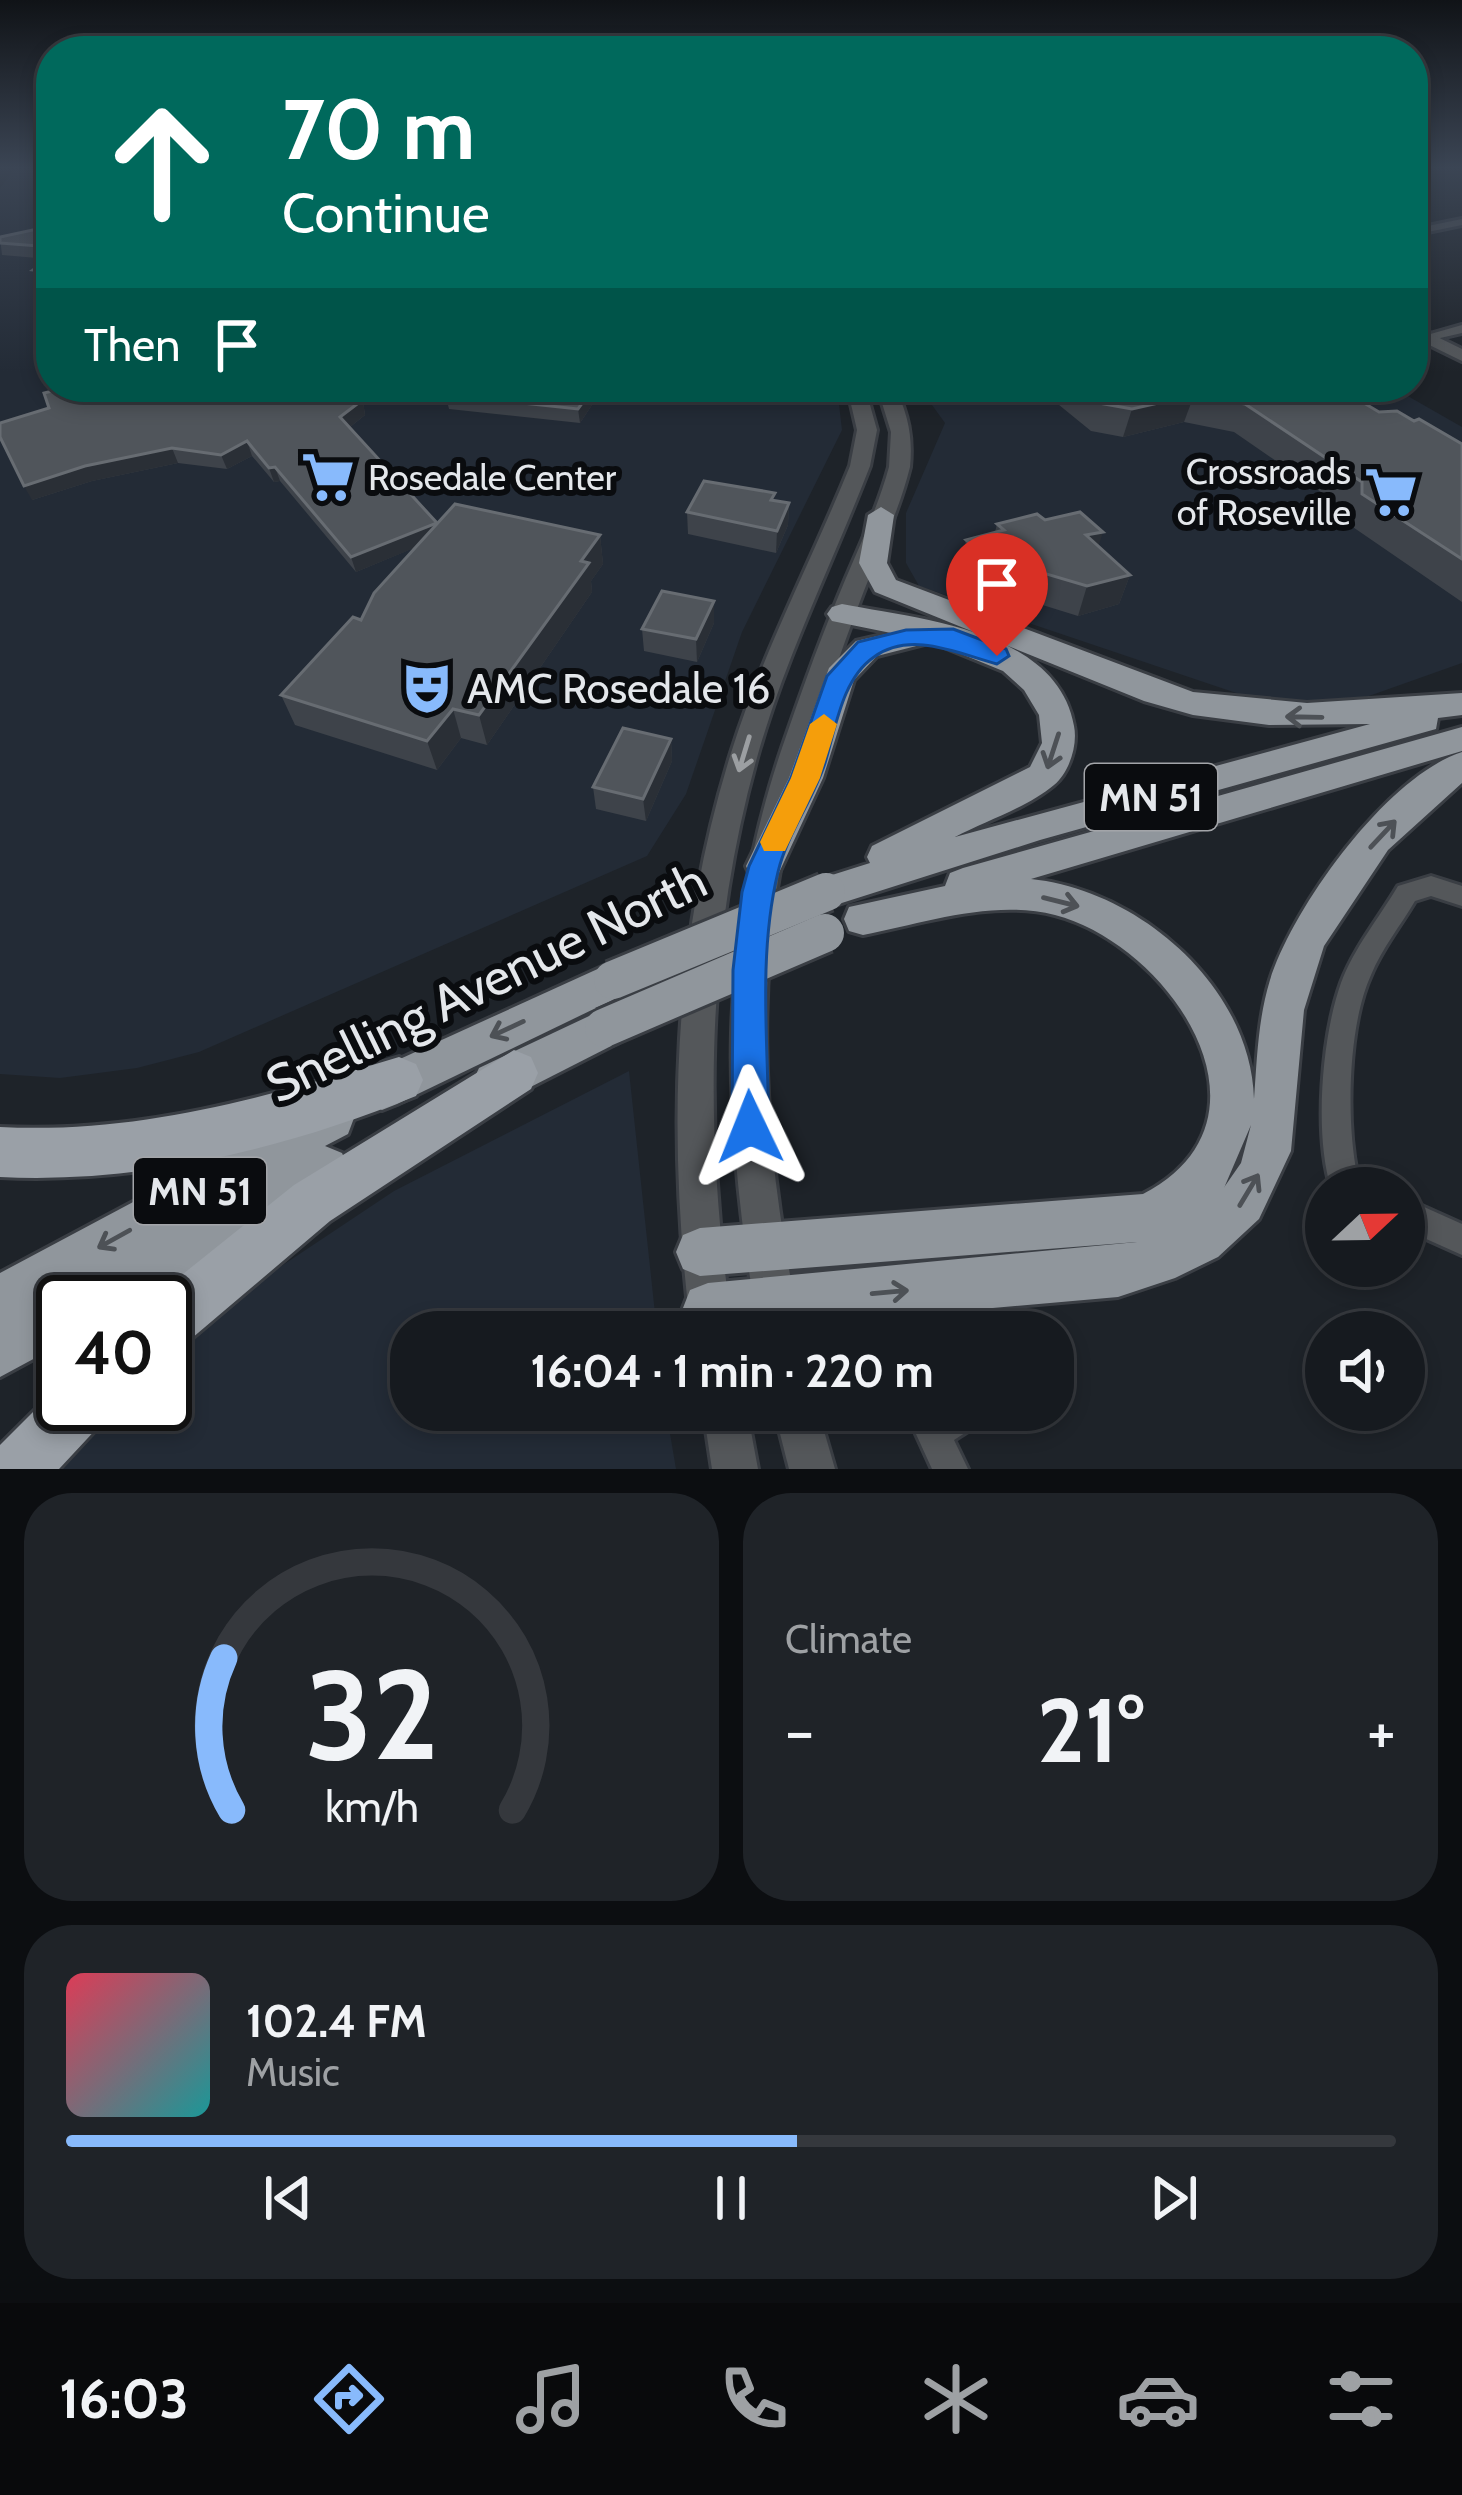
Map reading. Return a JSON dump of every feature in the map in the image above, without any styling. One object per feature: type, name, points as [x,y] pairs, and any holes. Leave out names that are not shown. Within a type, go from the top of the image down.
[{"type":"highway","points":[[881,515],[873,563],[885,586],[1122,682],[1189,704],[1233,712],[1332,718],[1462,705]]},
{"type":"highway","points":[[846,606],[1034,643]]},
{"type":"highway","points":[[838,908],[891,853],[1042,776],[1052,765],[1060,734],[1039,683],[997,656],[846,606]]},
{"type":"highway","points":[[764,866],[806,778],[840,676],[848,666],[881,643],[953,638]]},
{"type":"highway","name":"Snelling Avenue North","points":[[0,1300],[399,1079],[613,980],[838,908],[1040,826],[1392,732],[1462,705]]},
{"type":"highway","name":"Snelling Avenue North","points":[[135,1275],[412,1123],[721,974],[838,908],[1034,862],[1462,739]]},
{"type":"highway","points":[[822,1311],[1159,1263],[1198,1245],[1229,1220],[1252,1190],[1266,1158],[1274,1122],[1283,1007],[1326,908],[1352,868],[1413,801],[1462,766]]},
{"type":"highway","points":[[700,1252],[1143,1218],[1184,1197],[1208,1173],[1224,1144],[1232,1112],[1231,1079],[1208,1014],[1177,972],[1121,926],[1058,899],[1025,895],[838,908]]},
{"type":"highway","points":[[192,1302],[312,1204],[514,1073]]},
{"type":"highway","points":[[9,1149],[124,1154],[209,1137],[399,1079]]},
{"type":"highway","points":[[0,1352],[36,1331]]},
{"type":"highway","points":[[19,1469],[54,1431]]},
{"type":"street","points":[[1428,333],[1462,329]]},
{"type":"street","points":[[1428,338],[1462,356]]},
{"type":"street","points":[[709,1311],[692,1129],[694,1046],[710,910],[745,750],[866,445],[859,402]]},
{"type":"street","points":[[776,1311],[754,1169],[748,1062],[750,970],[776,813],[902,449],[892,402]]},
{"type":"street","points":[[805,598],[846,606]]},
{"type":"street","points":[[1339,1167],[1341,1073],[1353,985],[1407,893],[1430,886],[1462,896]]},
{"type":"street","points":[[1425,1223],[1462,1240]]},
{"type":"street","points":[[729,1431],[735,1469]]},
{"type":"street","points":[[802,1431],[812,1469]]},
{"type":"street","points":[[938,1431],[933,1434],[950,1469]]},
{"type":"shaded area","name":"Rosedale Center","points":[[0,235],[36,235],[36,402],[839,402],[842,430],[742,632],[686,794],[647,856],[199,1052],[137,1068],[60,1078],[0,1074]]},
{"type":"shaded area","name":"Crossroads of Roseville","points":[[930,402],[1418,402],[1462,427],[1462,663],[1369,696],[1321,703],[1251,698],[919,586],[906,563],[906,513],[945,423]]},
{"type":"shaded area","points":[[629,1071],[655,1311],[390,1311],[390,1431],[670,1431],[676,1469],[62,1469],[98,1431],[192,1431],[192,1339],[241,1293],[394,1191]]},
{"type":"building","points":[[36,235],[36,246],[0,243],[0,237]]},
{"type":"building","name":"Rosedale Center","points":[[47,402],[360,402],[340,417],[437,523],[351,557],[247,441],[221,455],[172,448],[85,466],[24,486],[0,437],[0,423],[49,408]]},
{"type":"building","points":[[512,402],[583,402],[578,409]]},
{"type":"building","points":[[1098,402],[1163,402],[1132,409]]},
{"type":"building","points":[[1234,402],[1362,402],[1379,412],[1397,411],[1419,419],[1462,444],[1462,559],[1362,494],[1362,482],[1245,404]]},
{"type":"building","points":[[704,481],[775,493],[771,500],[789,503],[777,531],[687,512]]},
{"type":"building","name":"AMC Rosedale 16","points":[[455,504],[600,535],[581,561],[589,563],[479,715],[453,709],[427,741],[281,695],[353,617],[361,620],[374,593]]},
{"type":"building","points":[[1080,512],[1103,532],[1086,535],[1130,575],[1087,586],[982,555],[966,540],[1004,530],[997,524],[1037,514],[1045,520]]},
{"type":"building","points":[[662,591],[714,601],[696,639],[642,629]]},
{"type":"building","points":[[623,728],[671,739],[643,799],[593,787]]},
{"type":"slow traffic","points":[[775,842],[806,778],[824,724]]},
{"type":"place","name":"Rosedale Center","points":[[328,477]]},
{"type":"place","name":"Crossroads of Roseville","points":[[1391,492]]},
{"type":"place","name":"AMC Rosedale 16","points":[[427,688]]},
{"type":"route","points":[[750,1127],[750,970],[758,892],[764,866],[806,778],[840,676],[867,648],[906,638],[953,638],[997,656]]}]
